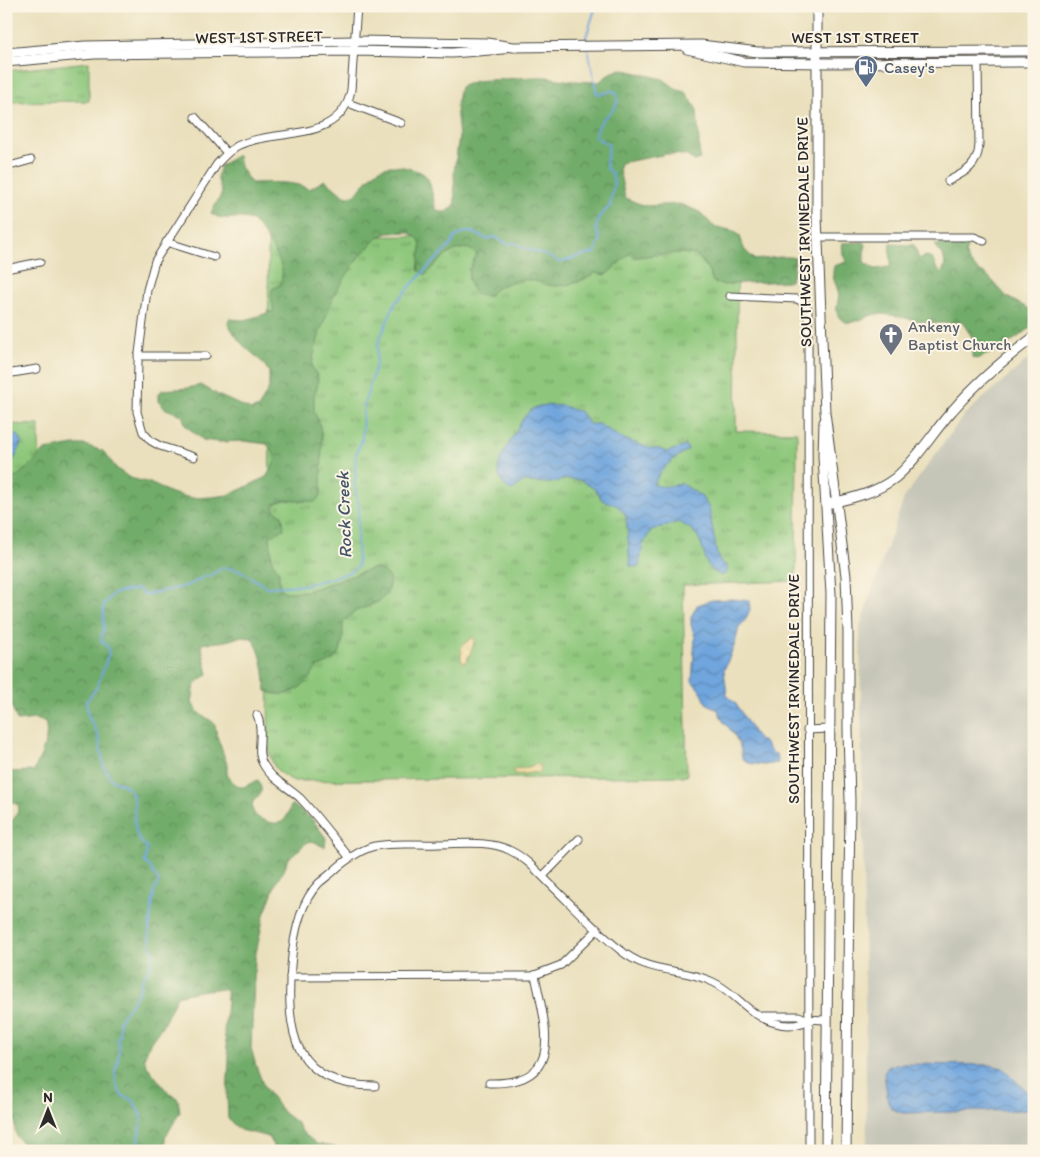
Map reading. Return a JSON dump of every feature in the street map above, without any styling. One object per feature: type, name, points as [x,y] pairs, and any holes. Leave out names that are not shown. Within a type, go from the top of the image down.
[{"type":"main road","name":"SOUTHWEST IRVINEDALE DRIVE","points":[[816,6],[817,237],[825,412],[846,576],[848,632],[850,801],[846,1151]]},
{"type":"main road","name":"WEST 1ST STREET","points":[[6,62],[94,54],[486,43],[513,47],[713,46],[758,52],[1034,51]]},
{"type":"main road","name":"WEST 1ST STREET","points":[[6,53],[85,46],[238,44],[354,46]]},
{"type":"main road","name":"WEST 1ST STREET","points":[[677,46],[744,62],[1034,62]]},
{"type":"main road","points":[[826,504],[861,495],[893,479],[906,467],[967,394],[1000,362],[1034,337]]},
{"type":"main road","name":"SOUTHWEST IRVINEDALE DRIVE","points":[[825,412],[822,439],[831,594],[826,1151]]},
{"type":"street","points":[[194,457],[160,446],[151,441],[143,432],[137,412],[138,356],[152,271],[166,242],[217,164],[227,153],[247,142],[326,126],[342,113],[348,103],[351,90],[357,6]]},
{"type":"street","points":[[948,181],[965,173],[972,167],[977,158],[979,145],[978,62]]},
{"type":"street","points":[[348,103],[401,123]]},
{"type":"street","points":[[195,118],[227,153]]},
{"type":"street","points":[[6,167],[31,160]]},
{"type":"street","points":[[817,237],[974,237],[984,241]]},
{"type":"street","points":[[166,242],[214,257]]},
{"type":"street","points":[[6,269],[40,262]]},
{"type":"street","name":"SOUTHWEST IRVINEDALE DRIVE","points":[[730,296],[797,299],[804,303],[808,309],[808,1151]]},
{"type":"street","points":[[138,356],[206,356]]},
{"type":"street","points":[[6,374],[37,369]]},
{"type":"street","points":[[256,715],[261,724],[260,755],[263,765],[280,783],[303,802],[350,858]]},
{"type":"street","points":[[807,730],[829,730]]},
{"type":"street","points":[[543,876],[579,840]]},
{"type":"street","points":[[375,1086],[360,1086],[333,1079],[321,1073],[302,1056],[296,1044],[291,1021],[290,977],[295,938],[306,904],[318,884],[350,858],[369,848],[388,845],[490,844],[504,848],[524,858],[619,950],[638,962],[649,967],[712,981],[760,1015],[799,1016],[808,1020],[826,1020]]},
{"type":"street","points":[[290,977],[535,975],[561,965],[598,929]]},
{"type":"street","points":[[489,1083],[511,1082],[523,1079],[534,1072],[545,1055],[546,1034],[535,975]]},
{"type":"shaded area","points":[[1034,354],[1034,1151],[867,1151],[860,626],[904,498],[964,415]]},
{"type":"green space","points":[[89,62],[89,101],[6,102],[6,71]]},
{"type":"green space","points":[[621,69],[663,79],[678,90],[686,92],[697,110],[700,159],[695,161],[685,155],[667,154],[620,163],[619,169],[625,198],[645,206],[680,204],[695,210],[701,213],[713,226],[734,231],[740,236],[744,249],[755,260],[781,257],[795,258],[790,281],[724,285],[713,282],[708,269],[697,255],[679,253],[634,257],[629,254],[606,275],[595,273],[581,281],[559,286],[530,280],[510,282],[497,288],[489,296],[477,295],[469,280],[471,265],[477,255],[471,250],[464,248],[450,253],[442,258],[426,275],[418,270],[421,247],[419,239],[408,232],[388,233],[378,237],[358,258],[335,293],[320,332],[313,358],[312,367],[318,377],[314,395],[314,411],[320,426],[322,439],[321,495],[315,502],[285,500],[274,504],[274,510],[282,515],[284,529],[270,536],[272,561],[279,572],[281,590],[287,592],[307,591],[374,568],[384,571],[390,580],[387,594],[378,602],[356,611],[343,622],[342,645],[337,656],[326,664],[317,667],[302,686],[289,693],[274,694],[266,691],[261,656],[252,638],[239,637],[227,641],[201,644],[208,674],[195,684],[192,703],[200,714],[213,722],[215,726],[230,780],[239,787],[244,787],[257,780],[259,781],[261,793],[253,801],[252,808],[255,814],[262,820],[280,823],[286,818],[291,805],[293,805],[312,819],[326,838],[325,847],[311,841],[288,858],[284,871],[277,880],[264,915],[255,958],[251,1048],[264,1087],[284,1113],[296,1122],[303,1133],[317,1144],[339,1148],[342,1151],[273,1151],[273,1144],[269,1137],[240,1130],[228,1119],[229,1059],[224,1032],[227,1002],[226,990],[201,991],[177,996],[163,1025],[150,1043],[144,1058],[147,1066],[165,1089],[178,1099],[180,1112],[165,1138],[165,1151],[66,1151],[60,1144],[28,1149],[17,1137],[14,1104],[6,1092],[6,824],[15,817],[19,806],[6,798],[6,772],[34,771],[46,741],[46,729],[45,722],[35,719],[17,721],[6,690],[6,484],[25,470],[45,450],[74,445],[85,445],[103,451],[117,469],[130,478],[191,498],[228,495],[266,477],[276,457],[267,444],[244,441],[219,442],[203,440],[186,426],[182,415],[166,409],[159,401],[159,394],[162,390],[201,385],[251,410],[259,407],[269,388],[270,373],[263,363],[240,342],[228,324],[229,319],[245,320],[274,311],[271,295],[272,289],[281,284],[282,269],[268,241],[253,222],[243,218],[220,218],[211,213],[222,193],[217,177],[221,165],[238,155],[240,167],[251,183],[288,183],[309,189],[325,180],[344,196],[355,195],[373,174],[384,167],[392,166],[412,169],[421,172],[428,179],[436,209],[441,212],[447,212],[455,205],[454,172],[459,137],[456,106],[460,87],[475,81],[533,77],[599,82],[611,73]]},
{"type":"green space","points":[[268,236],[738,237],[736,431],[797,432],[796,581],[683,585],[687,776],[294,781],[277,770],[270,756],[268,742],[270,531]]},
{"type":"green space","points":[[864,242],[866,245],[864,262],[875,269],[890,267],[890,244],[914,245],[919,259],[927,256],[932,258],[937,269],[942,273],[945,264],[943,254],[938,251],[935,245],[968,244],[965,254],[970,263],[980,272],[987,275],[1007,297],[1031,310],[1033,316],[1032,327],[999,350],[976,359],[972,357],[972,337],[962,322],[931,323],[878,314],[856,322],[842,320],[837,314],[839,295],[833,277],[834,266],[846,262],[842,243]]},
{"type":"green space","points":[[6,424],[39,425],[39,479],[6,490]]},
{"type":"sand","points":[[471,638],[474,638],[475,641],[467,661],[464,663],[461,660],[461,647]]},
{"type":"sand","points":[[536,764],[541,766],[540,773],[513,773],[514,769],[526,768]]},
{"type":"water","points":[[561,405],[580,411],[589,424],[599,424],[619,437],[649,448],[660,449],[666,452],[686,446],[688,450],[667,465],[659,474],[654,485],[668,486],[681,483],[701,496],[709,508],[717,554],[720,562],[727,566],[727,572],[722,576],[710,568],[696,534],[679,522],[651,530],[643,545],[639,567],[630,566],[626,515],[618,506],[602,500],[596,490],[581,480],[567,479],[551,483],[523,482],[511,491],[504,484],[498,470],[502,455],[525,416],[537,407]]},
{"type":"water","points":[[6,433],[18,435],[22,441],[6,473]]},
{"type":"water","points":[[733,599],[749,601],[750,609],[746,619],[739,627],[735,644],[724,670],[727,695],[736,704],[759,741],[763,741],[772,753],[776,754],[778,763],[764,765],[748,763],[742,758],[740,746],[734,734],[723,721],[718,710],[706,703],[702,693],[692,681],[695,637],[691,625],[691,617],[697,605],[712,600]]},
{"type":"water","points":[[896,1064],[990,1065],[1003,1068],[1031,1096],[1033,1106],[1028,1110],[903,1113],[892,1109],[888,1101],[884,1073],[888,1067]]},
{"type":"waterway","name":"Rock Creek","points":[[587,42],[586,37],[596,6]]},
{"type":"waterway","name":"Rock Creek","points":[[136,1151],[142,1118],[133,1100],[121,1095],[116,1082],[115,1071],[118,1062],[119,1046],[117,1038],[120,1035],[119,1021],[138,993],[142,979],[150,967],[153,952],[150,944],[149,930],[154,891],[159,882],[145,862],[147,847],[137,835],[133,795],[123,784],[112,780],[104,767],[98,735],[88,715],[86,702],[97,687],[109,653],[107,646],[101,640],[104,627],[103,605],[114,593],[138,589],[144,595],[176,588],[191,584],[204,576],[210,576],[223,567],[241,571],[266,587],[306,585],[348,573],[358,566],[359,509],[354,481],[356,476],[356,454],[362,440],[363,409],[376,364],[378,343],[395,303],[452,244],[455,237],[466,232],[472,232],[487,239],[495,237],[508,244],[515,243],[525,249],[548,256],[560,263],[595,253],[600,240],[596,229],[599,217],[610,206],[614,184],[612,173],[607,169],[606,162],[609,145],[595,137],[602,120],[612,111],[618,98],[617,93],[611,90],[607,93],[597,94],[588,49]]},
{"type":"place","name":"Casey's","points":[[866,88]]},
{"type":"place","name":"Ankeny Baptist Church","points":[[891,356]]}]
